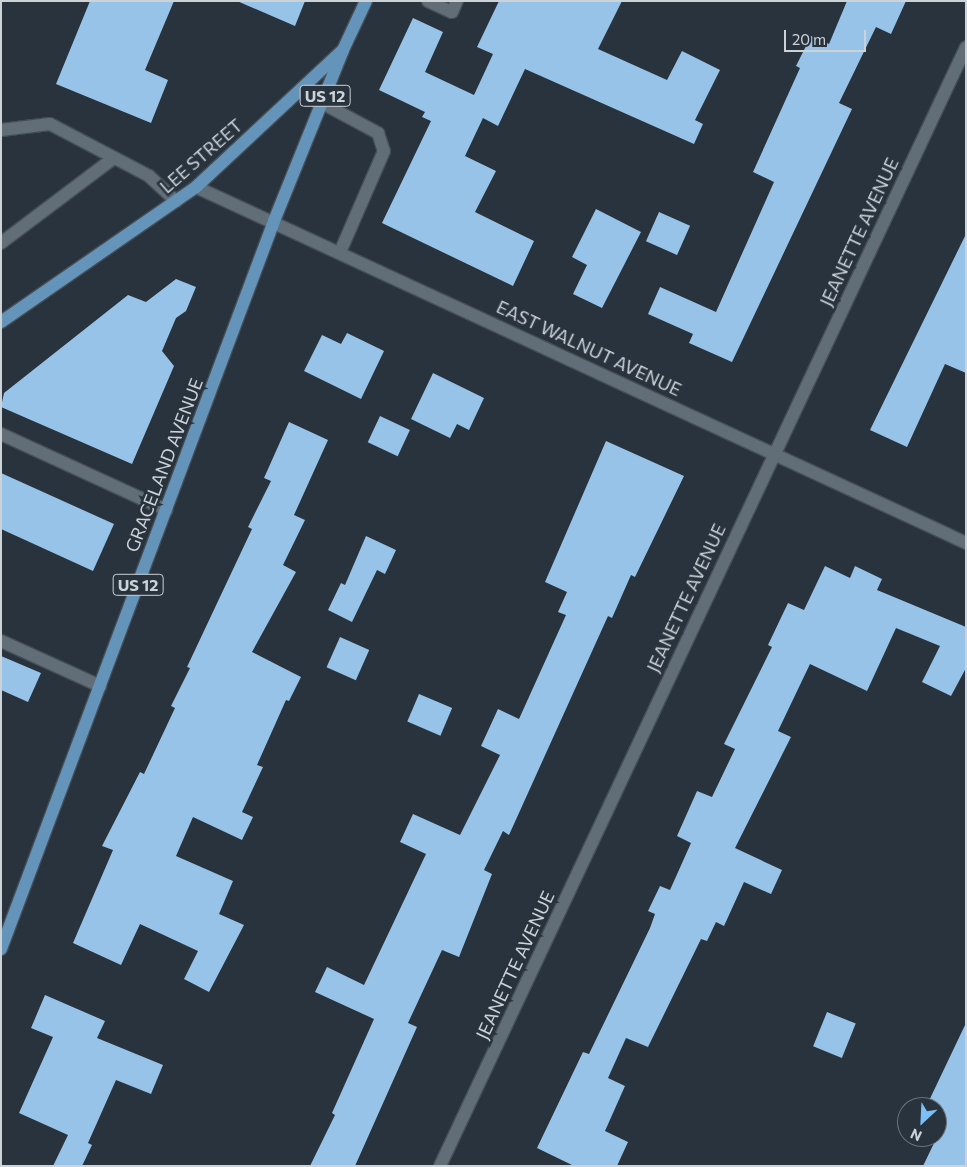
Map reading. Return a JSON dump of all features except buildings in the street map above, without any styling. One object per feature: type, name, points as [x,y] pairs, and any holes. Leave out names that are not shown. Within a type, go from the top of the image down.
[{"type":"main road","name":"LEE STREET","points":[[1,322],[196,187],[343,50],[366,1]]},
{"type":"main road","name":"GRACELAND AVENUE","points":[[3,941],[274,221],[343,50]]},
{"type":"street","points":[[428,1],[452,12],[457,1]]},
{"type":"street","name":"JEANETTE AVENUE","points":[[440,1166],[773,454],[966,47]]},
{"type":"street","points":[[322,103],[378,133],[384,151],[340,252]]},
{"type":"street","points":[[1,130],[50,124],[149,176],[176,201]]},
{"type":"street","points":[[1,243],[114,158]]},
{"type":"street","name":"EAST WALNUT AVENUE","points":[[196,187],[274,221],[966,543]]},
{"type":"street","points":[[1,434],[166,510]]},
{"type":"street","points":[[1,641],[100,686]]}]
